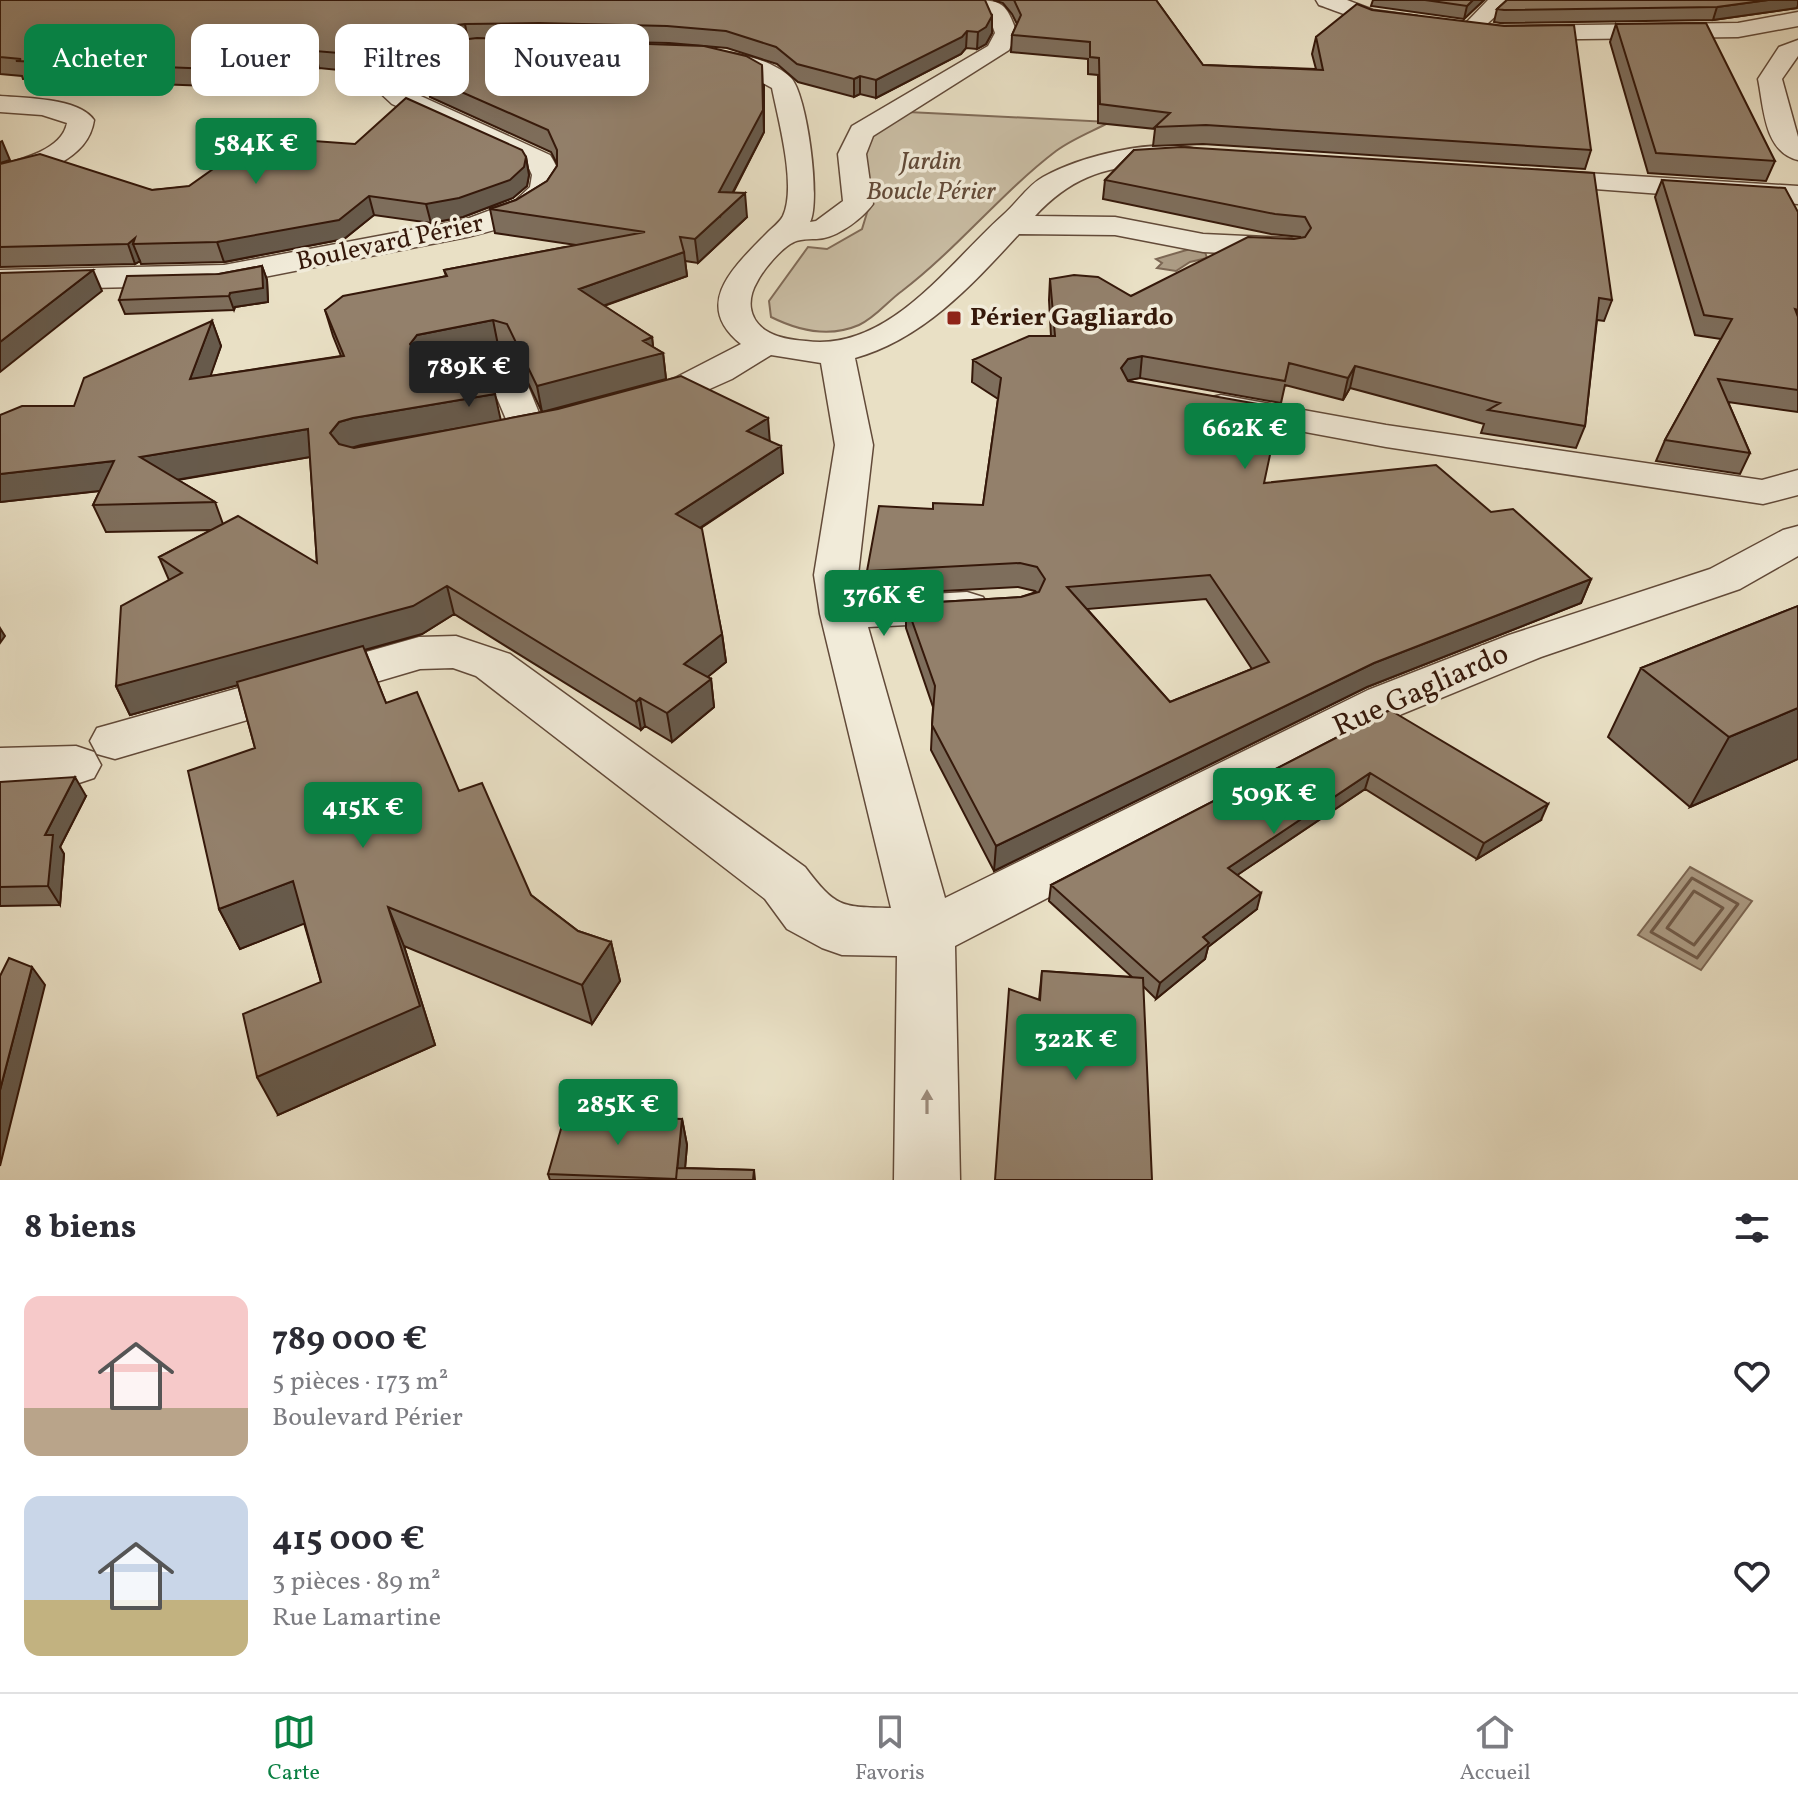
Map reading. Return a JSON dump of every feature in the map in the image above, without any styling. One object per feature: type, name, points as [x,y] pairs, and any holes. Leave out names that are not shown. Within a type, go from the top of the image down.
[{"type":"street","points":[[1327,0],[1369,16],[1500,33],[1738,30],[1798,19]]},
{"type":"street","points":[[1471,29],[1502,0]]},
{"type":"street","points":[[784,234],[824,229],[858,204],[852,154],[861,132],[997,50],[1006,33],[990,7]]},
{"type":"street","points":[[1798,47],[1787,52],[1770,79],[1783,137],[1798,152]]},
{"type":"street","name":"Boulevard Périer","points":[[0,280],[224,275],[421,238],[503,218],[542,194],[548,182],[547,172],[540,161],[401,99],[389,90],[388,79],[410,62],[434,54],[485,49]]},
{"type":"street","points":[[677,54],[738,61],[776,76],[784,85],[801,197],[798,219],[736,286],[735,316],[744,331],[765,344],[796,351],[836,352],[868,344],[893,333],[928,307],[1049,185],[1074,172],[1104,161],[1151,154],[1210,155]]},
{"type":"street","points":[[0,104],[45,107],[71,113],[81,120],[81,128],[77,139],[57,152],[0,175]]},
{"type":"street","points":[[1517,177],[1789,196],[1798,224]]},
{"type":"street","points":[[1009,225],[1115,226],[1203,243],[1289,247]]},
{"type":"street","points":[[602,411],[662,397],[726,371],[765,344]]},
{"type":"street","points":[[836,352],[854,445],[836,575],[842,614],[926,933],[927,1180]]},
{"type":"street","points":[[437,371],[499,359],[527,429]]},
{"type":"street","points":[[1185,400],[1386,436],[1763,492],[1783,489],[1798,482]]},
{"type":"street","name":"Rue Gagliardo","points":[[926,933],[1001,898],[1385,702],[1525,646],[1725,579],[1798,539]]},
{"type":"street","points":[[842,614],[1004,604]]},
{"type":"street","points":[[0,767],[96,753],[419,653],[456,652],[493,665],[785,883],[807,913],[842,931],[926,933]]},
{"type":"green space","name":"Jardin Boucle Périer","points":[[908,112],[1110,122],[1062,147],[1036,167],[942,257],[865,322],[848,329],[825,332],[792,326],[771,317],[769,301],[808,247],[827,249],[862,229],[870,203],[865,154],[874,134]]},
{"type":"water","points":[[1190,249],[1205,252],[1207,258],[1190,262],[1176,271],[1157,268],[1162,263],[1156,259]]},
{"type":"water","points":[[1690,867],[1752,901],[1701,970],[1638,935]]},
{"type":"building","points":[[0,0],[985,0],[992,16],[986,27],[978,32],[967,31],[962,37],[876,80],[860,76],[854,79],[797,64],[776,47],[726,31],[649,24],[335,24],[335,53],[319,51],[319,24],[191,24],[191,68],[175,68],[175,24],[24,24],[24,61],[0,57]]},
{"type":"building","points":[[1014,0],[1156,0],[1203,65],[1323,70],[1316,37],[1357,4],[1372,10],[1504,26],[1574,25],[1591,150],[1206,125],[1155,127],[1170,113],[1100,104],[1099,58],[1090,57],[1090,42],[1012,35],[1021,15]]},
{"type":"building","points":[[1425,0],[1473,0],[1467,6]]},
{"type":"building","points":[[1507,0],[1768,0],[1717,7],[1497,9]]},
{"type":"building","points":[[1706,23],[1775,161],[1656,153],[1616,24]]},
{"type":"building","points":[[485,38],[485,96],[649,96],[649,44],[704,46],[746,56],[762,65],[763,110],[719,192],[745,193],[695,239],[680,237],[684,252],[579,289],[652,337],[643,341],[663,353],[537,386],[507,324],[493,320],[417,335],[410,344],[417,356],[431,359],[478,350],[495,394],[353,418],[339,422],[330,433],[339,444],[354,448],[558,409],[681,376],[768,418],[747,431],[781,446],[676,514],[702,529],[722,634],[684,664],[711,679],[667,713],[640,698],[636,702],[447,586],[413,606],[116,686],[121,606],[182,573],[159,557],[238,516],[317,563],[308,429],[140,457],[215,502],[93,505],[114,461],[0,474],[0,415],[22,406],[74,406],[84,378],[212,321],[190,379],[344,356],[325,310],[343,296],[447,276],[444,270],[645,232],[490,209],[516,200],[547,181],[557,166],[557,150],[548,130],[469,95],[469,39]]},
{"type":"building","points":[[406,98],[522,150],[526,157],[524,167],[510,180],[459,198],[426,204],[369,196],[339,220],[217,242],[133,244],[135,238],[128,244],[0,247],[0,164],[40,154],[152,190],[189,186],[258,137],[355,144]]},
{"type":"building","points":[[1181,147],[1594,173],[1612,300],[1599,298],[1585,426],[1488,410],[1500,403],[1355,366],[1348,378],[1289,363],[1285,381],[1142,356],[1128,359],[1121,368],[1128,381],[1280,408],[1264,483],[1436,465],[1491,512],[1513,509],[1591,579],[1374,663],[996,846],[932,725],[935,686],[906,604],[1021,597],[1039,592],[1045,579],[1037,567],[1020,563],[867,571],[879,506],[933,509],[933,503],[983,505],[1001,378],[973,360],[1029,336],[1055,336],[1050,279],[1074,275],[1098,277],[1131,296],[1248,237],[1294,239],[1305,237],[1311,228],[1305,217],[1275,214],[1105,180],[1134,150]],"holes":[[[1210,575],[1269,662],[1170,702],[1067,587]]]},
{"type":"building","points":[[1662,180],[1785,188],[1798,212],[1798,310],[1795,309],[1798,317],[1798,390],[1718,379],[1750,453],[1665,440],[1732,319],[1704,315]]},
{"type":"building","points":[[262,266],[263,288],[230,293],[229,296],[119,300],[127,276],[219,274]]},
{"type":"building","points":[[93,270],[0,342],[0,273]]},
{"type":"building","points":[[1798,606],[1798,708],[1729,737],[1641,668]]},
{"type":"building","points":[[363,646],[386,703],[417,692],[459,791],[482,783],[531,895],[578,931],[611,942],[582,985],[388,907],[420,1006],[257,1077],[243,1014],[321,982],[293,881],[219,909],[188,771],[255,748],[237,682]]},
{"type":"building","points":[[1390,710],[1548,804],[1484,843],[1370,773],[1228,868],[1261,893],[1203,937],[1209,943],[1160,983],[1051,885]]},
{"type":"building","points":[[75,777],[45,835],[53,835],[48,886],[0,887],[0,782]]},
{"type":"building","points":[[9,958],[32,967],[0,1090],[0,976]]},
{"type":"building","points":[[1042,971],[1143,978],[1152,1180],[995,1180],[1009,989],[1040,1000]]},
{"type":"building","points":[[565,1115],[682,1119],[676,1179],[548,1174]]},
{"type":"building","points":[[677,1168],[754,1170],[753,1180],[676,1180]]},
{"type":"place","name":"Périer Gagliardo","points":[[954,318]]}]
